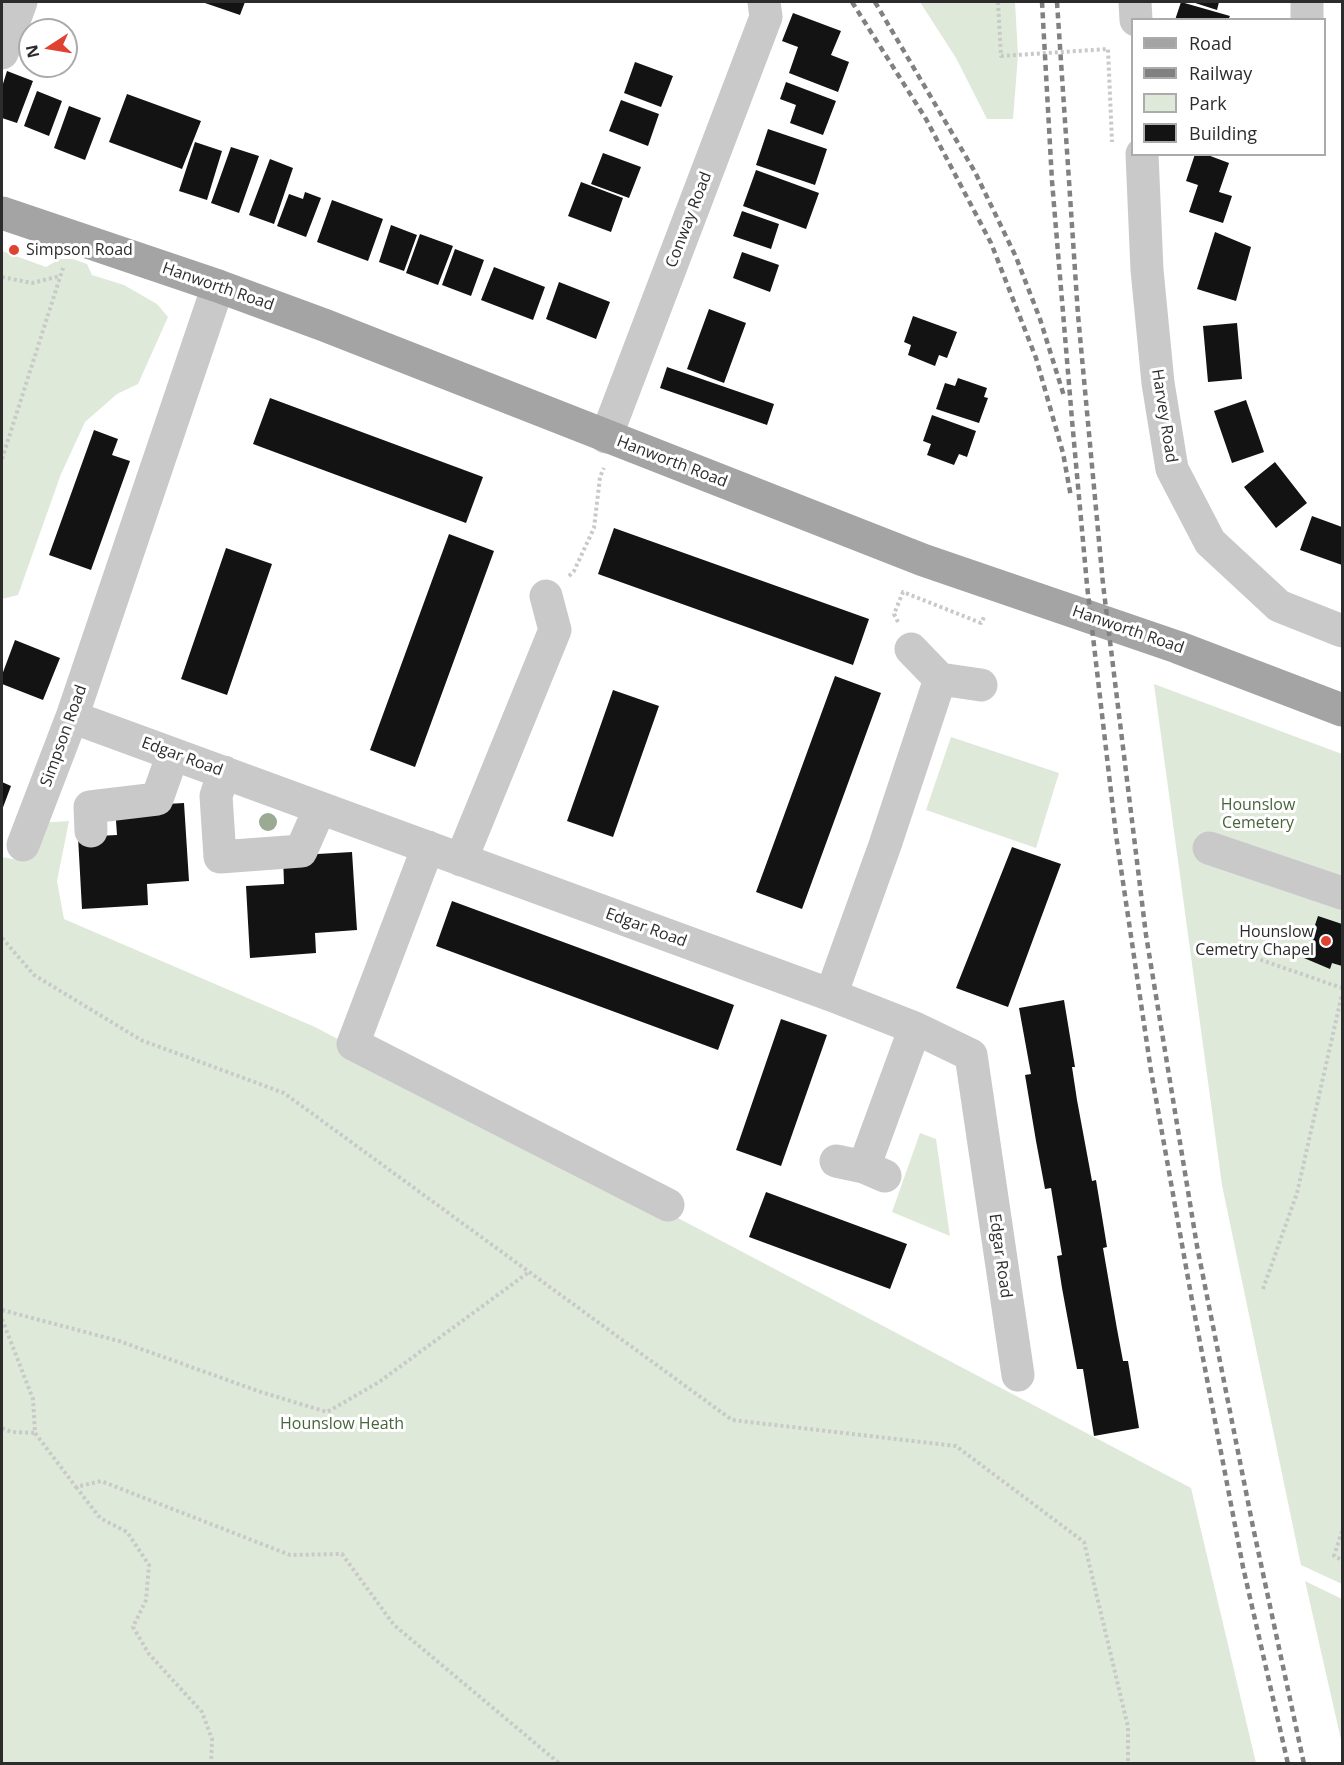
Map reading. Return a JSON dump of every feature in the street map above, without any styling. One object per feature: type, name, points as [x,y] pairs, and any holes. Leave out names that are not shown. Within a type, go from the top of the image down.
[{"type":"main road","name":"Hanworth Road","points":[[2,213],[219,286],[923,560],[1177,647],[1342,710]]},
{"type":"street","points":[[2,53],[21,2]]},
{"type":"street","name":"Conway Road","points":[[611,439],[766,16],[764,2]]},
{"type":"street","points":[[1135,2],[1136,18]]},
{"type":"street","points":[[1307,2],[1307,18]]},
{"type":"street","name":"Harvey Road","points":[[1127,151],[1148,270],[1158,383],[1172,469],[1210,542],[1278,606],[1342,631]]},
{"type":"street","name":"Simpson Road","points":[[23,845],[72,717],[219,286]]},
{"type":"street","points":[[461,860],[555,630],[546,596]]},
{"type":"street","points":[[911,650],[940,679],[981,686]]},
{"type":"street","points":[[831,995],[885,845],[940,679]]},
{"type":"street","name":"Edgar Road","points":[[72,717],[831,995],[915,1028],[971,1055],[1018,1375]]},
{"type":"street","points":[[91,831],[90,807],[157,799],[173,754]]},
{"type":"street","points":[[224,772],[216,796],[220,857],[301,851],[320,808]]},
{"type":"street","points":[[428,847],[353,1044],[668,1205]]},
{"type":"street","points":[[1209,848],[1342,893]]},
{"type":"street","points":[[862,1168],[915,1028]]},
{"type":"path","points":[[998,2],[1001,56],[1108,50],[1127,151]]},
{"type":"path","points":[[2,459],[72,237]]},
{"type":"path","points":[[2,278],[32,284],[60,275]]},
{"type":"path","points":[[546,596],[574,571],[594,528],[600,477],[611,439]]},
{"type":"path","points":[[911,650],[894,614],[903,592],[981,622],[986,614],[975,609]]},
{"type":"path","points":[[2,938],[34,975],[141,1040],[284,1093],[732,1420],[956,1446],[1084,1542],[1128,1727],[1128,1764]]},
{"type":"path","points":[[1215,944],[1342,988]]},
{"type":"path","points":[[1263,1289],[1297,1193],[1342,994]]},
{"type":"path","points":[[2,1310],[119,1341],[258,1391],[327,1412],[379,1382],[529,1272]]},
{"type":"path","points":[[2,1319],[33,1399],[35,1433],[100,1518],[127,1532],[149,1565],[146,1600],[133,1627],[149,1654],[202,1712],[212,1739],[211,1764]]},
{"type":"path","points":[[2,1428],[11,1432],[35,1433]]},
{"type":"path","points":[[76,1487],[101,1481],[290,1555],[342,1554],[394,1625],[560,1764]]},
{"type":"path","points":[[1342,1531],[1334,1556],[1342,1560]]},
{"type":"green space","points":[[920,2],[1015,2],[1018,55],[1013,119],[987,119],[956,58]]},
{"type":"green space","points":[[2,251],[46,267],[60,259],[73,259],[87,264],[92,275],[124,285],[157,304],[168,317],[138,384],[117,394],[85,422],[61,474],[18,595],[2,599]]},
{"type":"green space","name":"Hounslow Cemetery","points":[[1154,684],[1342,754],[1342,1584],[1301,1565],[1222,1185]]},
{"type":"green space","points":[[951,737],[1059,773],[1036,848],[926,810]]},
{"type":"green space","name":"Hounslow Heath","points":[[69,821],[57,881],[64,919],[315,1027],[1191,1488],[1256,1763],[2,1764],[2,857],[24,861],[38,823]]},
{"type":"green space","points":[[920,1133],[936,1139],[950,1236],[892,1212]]},
{"type":"green space","points":[[1305,1581],[1342,1599],[1342,1744]]},
{"type":"building","points":[[202,2],[245,2],[240,15]]},
{"type":"building","points":[[1181,2],[1230,16],[1229,18],[1176,18]]},
{"type":"building","points":[[1192,2],[1219,2],[1217,10]]},
{"type":"building","points":[[793,13],[841,31],[831,55],[849,62],[838,92],[789,73],[798,47],[782,41]]},
{"type":"building","points":[[635,62],[673,76],[661,107],[624,93]]},
{"type":"building","points":[[7,71],[18,75],[18,78],[33,81],[17,123],[2,118],[2,87]]},
{"type":"building","points":[[786,82],[836,101],[823,135],[790,123],[796,105],[780,99]]},
{"type":"building","points":[[37,91],[62,101],[49,136],[24,126]]},
{"type":"building","points":[[127,94],[201,121],[182,169],[109,142]]},
{"type":"building","points":[[621,100],[659,114],[648,146],[609,131]]},
{"type":"building","points":[[69,106],[101,118],[85,160],[54,148]]},
{"type":"building","points":[[768,129],[827,149],[815,185],[756,165]]},
{"type":"building","points":[[195,142],[222,151],[207,200],[179,191]]},
{"type":"building","points":[[231,147],[259,156],[239,213],[211,203]]},
{"type":"building","points":[[603,153],[641,167],[629,198],[591,184]]},
{"type":"building","points":[[1194,156],[1210,156],[1229,163],[1219,192],[1232,196],[1223,223],[1189,212],[1198,185],[1186,181]]},
{"type":"building","points":[[270,159],[293,168],[274,224],[249,215]]},
{"type":"building","points":[[756,170],[819,193],[806,229],[743,206]]},
{"type":"building","points":[[581,182],[623,198],[611,232],[568,216]]},
{"type":"building","points":[[305,192],[321,198],[306,237],[277,226],[289,194],[303,199]]},
{"type":"building","points":[[332,200],[383,219],[368,261],[317,242]]},
{"type":"building","points":[[742,211],[779,224],[771,249],[733,236]]},
{"type":"building","points":[[391,225],[417,235],[404,271],[379,262]]},
{"type":"building","points":[[1215,232],[1251,247],[1236,301],[1197,289]]},
{"type":"building","points":[[420,234],[453,246],[438,285],[406,273]]},
{"type":"building","points":[[455,249],[484,260],[471,296],[442,285]]},
{"type":"building","points":[[742,252],[779,265],[770,292],[733,278]]},
{"type":"building","points":[[494,267],[545,287],[533,320],[481,300]]},
{"type":"building","points":[[559,282],[610,302],[596,339],[546,319]]},
{"type":"building","points":[[709,309],[746,323],[724,383],[687,369]]},
{"type":"building","points":[[913,316],[957,332],[947,358],[939,355],[935,366],[908,355],[911,345],[904,342]]},
{"type":"building","points":[[1237,323],[1242,379],[1208,382],[1203,326]]},
{"type":"building","points":[[667,367],[774,404],[767,425],[660,388]]},
{"type":"building","points":[[958,378],[987,388],[984,397],[988,398],[979,423],[936,409],[945,383],[955,386]]},
{"type":"building","points":[[270,398],[483,477],[466,523],[253,444]]},
{"type":"building","points":[[1246,400],[1264,452],[1232,463],[1214,411]]},
{"type":"building","points":[[932,415],[976,431],[967,457],[959,454],[954,465],[927,455],[931,444],[923,441]]},
{"type":"building","points":[[94,430],[118,439],[112,455],[130,461],[91,570],[49,555]]},
{"type":"building","points":[[1275,462],[1307,503],[1276,528],[1244,487]]},
{"type":"building","points":[[1312,516],[1342,527],[1342,565],[1300,550]]},
{"type":"building","points":[[614,528],[869,619],[853,665],[598,574]]},
{"type":"building","points":[[449,534],[494,551],[415,767],[370,750]]},
{"type":"building","points":[[226,548],[272,564],[227,695],[181,679]]},
{"type":"building","points":[[15,640],[60,658],[43,700],[2,684],[2,675]]},
{"type":"building","points":[[835,676],[881,693],[802,909],[756,892]]},
{"type":"building","points":[[613,690],[659,706],[613,837],[567,821]]},
{"type":"building","points":[[2,782],[11,786],[2,810]]},
{"type":"building","points":[[184,803],[189,881],[147,884],[148,905],[82,909],[78,837],[117,835],[115,807]]},
{"type":"building","points":[[1012,847],[1061,864],[1008,1007],[956,988]]},
{"type":"building","points":[[352,852],[357,930],[315,933],[316,953],[250,958],[246,886],[284,884],[283,856]]},
{"type":"building","points":[[452,901],[734,1005],[718,1050],[436,946]]},
{"type":"building","name":"Hounslow Cemetry Chapel","points":[[1318,916],[1342,924],[1342,966],[1332,963],[1330,969],[1304,958]]},
{"type":"building","points":[[1064,1000],[1075,1067],[1072,1067],[1077,1100],[1092,1181],[1096,1180],[1107,1247],[1103,1248],[1117,1329],[1123,1361],[1128,1361],[1139,1428],[1094,1436],[1083,1369],[1077,1369],[1062,1288],[1057,1256],[1062,1255],[1051,1188],[1045,1189],[1036,1141],[1025,1075],[1031,1074],[1019,1008]]},
{"type":"building","points":[[781,1019],[827,1035],[781,1166],[736,1150]]},
{"type":"building","points":[[766,1192],[907,1244],[890,1289],[749,1237]]},
{"type":"railway","points":[[852,2],[926,119],[991,243],[1036,358],[1063,453],[1071,497]]},
{"type":"railway","points":[[875,2],[975,172],[1016,257],[1040,319],[1064,396]]},
{"type":"railway","points":[[1042,2],[1052,181],[1072,420],[1087,585],[1116,835],[1151,1071],[1193,1306],[1243,1567],[1288,1764]]},
{"type":"railway","points":[[1057,2],[1078,315],[1103,584],[1146,935],[1197,1246],[1253,1527],[1304,1764]]},
{"type":"place","name":"Simpson Road","points":[[14,250]]},
{"type":"place","name":"Hounslow Cemetry Chapel","points":[[1326,941]]}]
